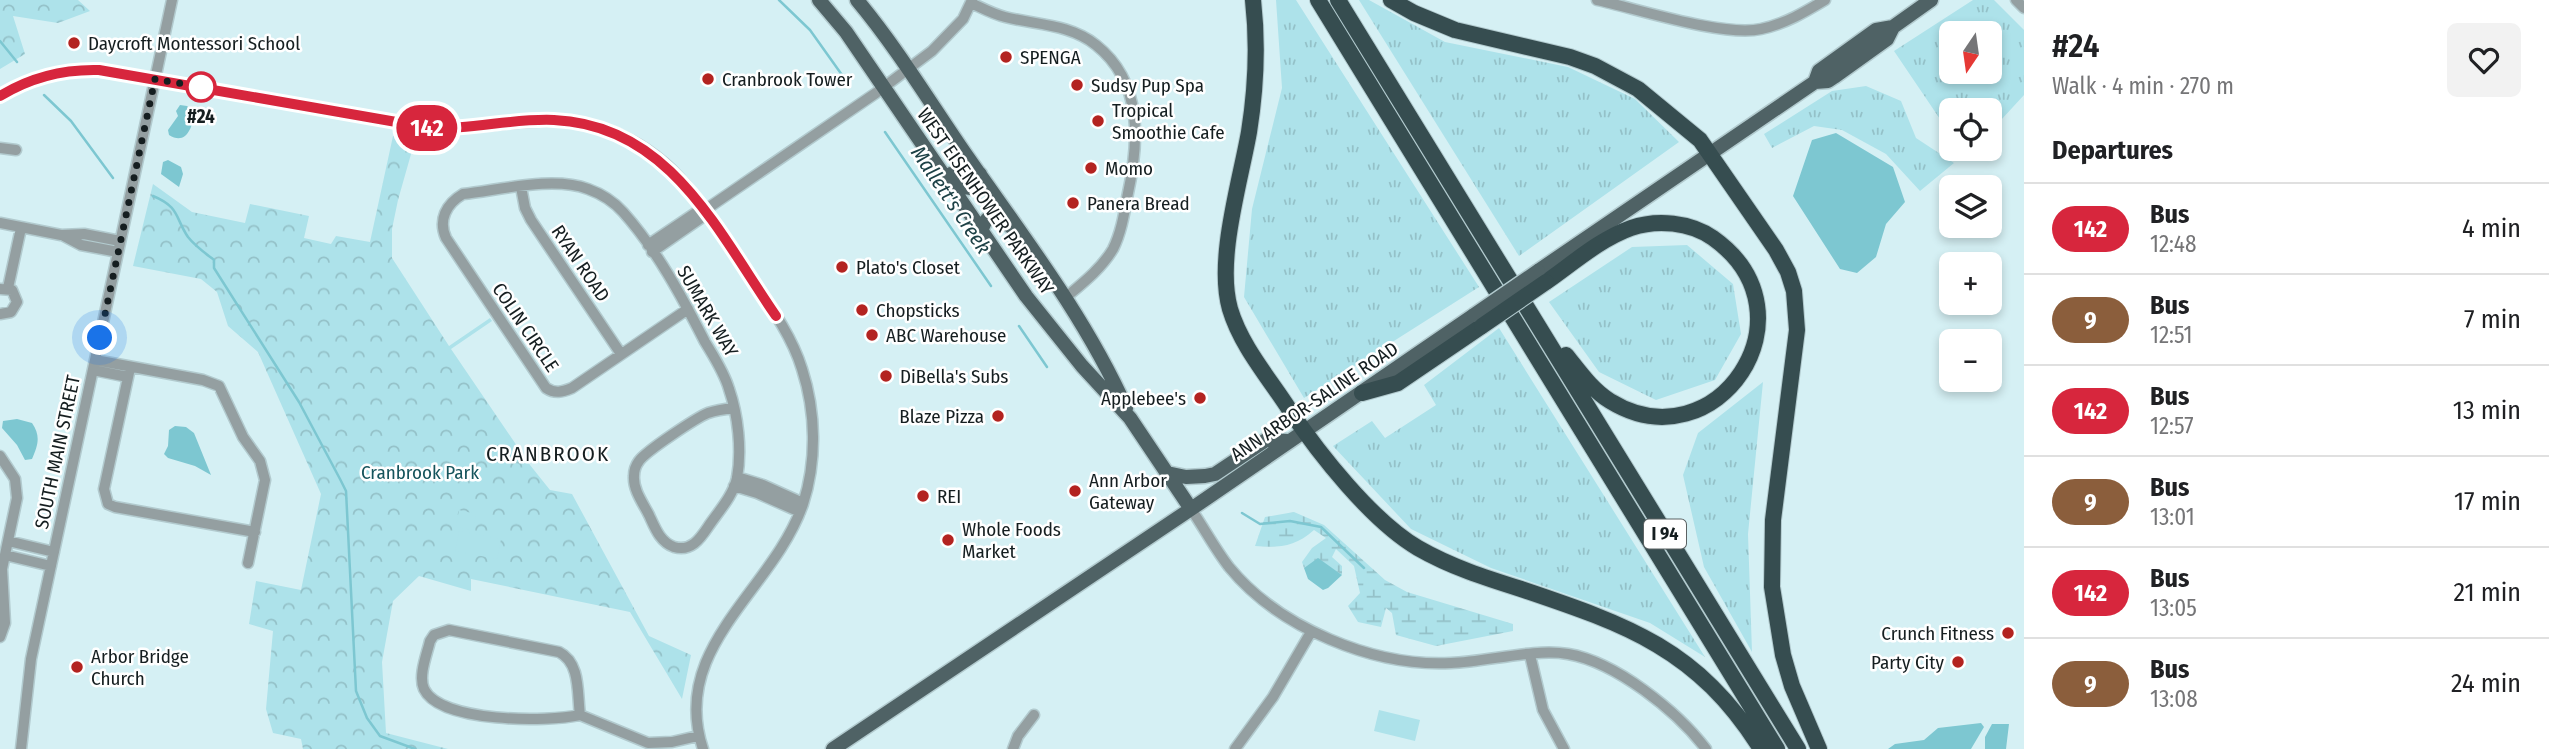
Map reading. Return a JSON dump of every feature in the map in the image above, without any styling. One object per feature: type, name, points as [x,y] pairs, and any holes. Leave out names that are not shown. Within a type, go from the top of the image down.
[{"type":"highway","points":[[1253,0],[1256,44],[1254,98],[1227,250],[1227,291],[1230,309],[1244,342],[1304,431],[1381,520],[1416,547],[1458,568],[1597,615],[1645,636],[1671,652],[1714,688],[1733,708],[1761,749]]},
{"type":"highway","name":"I 94","points":[[1318,0],[1777,749]]},
{"type":"highway","name":"I 94","points":[[1338,0],[1798,749]]},
{"type":"highway","points":[[1391,0],[1455,30],[1570,57],[1606,71],[1638,89],[1700,139],[1776,250],[1788,272],[1794,291],[1797,330],[1773,520],[1772,587],[1786,665],[1802,713],[1819,749]]},
{"type":"highway","points":[[1362,393],[1398,383],[1478,321],[1542,277],[1633,227],[1668,223],[1688,226],[1706,233],[1724,246],[1740,263],[1750,280],[1758,321],[1755,345],[1749,362],[1738,379],[1715,400],[1682,415],[1648,415],[1619,405],[1595,389],[1534,318]]},
{"type":"main road","name":"WEST EISENHOWER PARKWAY","points":[[819,0],[846,32],[1026,296],[1082,366],[1130,418],[1191,509]]},
{"type":"main road","name":"WEST EISENHOWER PARKWAY","points":[[851,0],[862,6],[909,70],[1065,298],[1115,383],[1130,418]]},
{"type":"main road","points":[[1542,277],[1709,152],[1815,82],[1819,71],[1876,30],[1893,27],[1931,0]]},
{"type":"main road","points":[[911,125],[923,134],[960,186],[976,187],[980,174]]},
{"type":"main road","points":[[981,232],[989,217],[996,215],[1002,218],[1043,275],[1052,280]]},
{"type":"main road","points":[[998,253],[1007,258],[1056,325],[1066,327],[1079,321]]},
{"type":"main road","name":"ANN ARBOR-SALINE ROAD","points":[[833,749],[1362,393]]},
{"type":"main road","points":[[1167,472],[1186,477],[1205,477],[1215,474],[1266,440],[1288,441]]},
{"type":"street","name":"SOUTH MAIN STREET","points":[[21,749],[28,680],[54,551],[172,0]]},
{"type":"street","points":[[1597,0],[1734,30],[1758,30],[1780,24],[1825,0]]},
{"type":"street","points":[[2017,0],[2024,8]]},
{"type":"street","points":[[650,249],[909,70],[952,33],[963,19],[971,1],[995,14],[1052,26],[1090,41],[1111,61],[1130,95],[1136,113],[1137,146],[1119,233],[1099,268],[1065,298]]},
{"type":"street","points":[[0,96],[44,76],[73,70],[110,71],[425,127],[459,128],[552,120],[593,126],[621,136],[658,158],[682,181],[705,211],[776,316],[795,349],[811,405],[813,455],[801,508],[777,555],[707,656],[696,692],[695,707],[698,736],[703,749]]},
{"type":"street","points":[[0,148],[16,150]]},
{"type":"street","name":"SUMARK WAY","points":[[522,187],[566,184],[591,190],[620,209],[650,249],[688,309],[727,382],[737,432],[736,482]]},
{"type":"street","name":"COLIN CIRCLE","points":[[522,187],[463,194],[454,199],[443,217],[443,230],[545,388],[556,393],[564,391],[688,309]]},
{"type":"street","name":"RYAN ROAD","points":[[522,187],[525,208],[531,220],[621,354]]},
{"type":"street","points":[[0,223],[61,235],[82,245],[119,246]]},
{"type":"street","points":[[0,314],[11,312],[16,306],[17,297],[4,288],[21,228]]},
{"type":"street","points":[[94,365],[129,372],[203,380],[219,386],[235,422],[264,470],[265,488],[248,563]]},
{"type":"street","points":[[129,372],[104,489],[108,503],[115,507],[255,532]]},
{"type":"street","points":[[734,408],[699,418],[643,457],[636,467],[636,489],[660,536],[678,548],[693,545],[699,540],[736,482],[757,493],[801,508]]},
{"type":"street","points":[[0,456],[11,470],[17,488],[1,582],[5,623],[0,637]]},
{"type":"street","points":[[1191,509],[1229,566],[1245,584],[1281,613],[1311,632],[1356,650],[1416,664],[1471,662],[1548,652],[1570,654],[1609,668],[1673,713],[1689,727],[1706,749]]},
{"type":"street","points":[[8,541],[54,551]]},
{"type":"street","points":[[5,555],[51,566]]},
{"type":"street","points":[[580,715],[573,663],[566,655],[449,630],[434,635],[430,641],[422,681],[430,697],[444,705],[476,714],[521,720],[580,715],[648,743],[672,742],[698,736]]},
{"type":"street","points":[[1235,749],[1279,688],[1311,632]]},
{"type":"street","points":[[1530,655],[1543,709],[1564,749]]},
{"type":"street","points":[[1013,749],[1018,736],[1034,715]]},
{"type":"green space","points":[[0,0],[78,0],[90,11],[58,23],[13,16],[25,54],[0,69]]},
{"type":"green space","points":[[1276,0],[1296,0],[1479,287],[1304,398],[1244,297],[1252,209],[1282,88]]},
{"type":"green space","points":[[1359,0],[1369,0],[1445,42],[1568,67],[1635,99],[1679,142],[1519,256]]},
{"type":"green space","points":[[1973,0],[1994,0],[2024,30],[2024,95],[2002,119],[2002,98],[1939,98],[1939,118],[1894,51],[1939,22],[1939,84],[2002,84],[2002,21],[1940,21]]},
{"type":"green space","points":[[1866,86],[1901,101],[1916,138],[1939,153],[1939,161],[1954,163],[1920,191],[1886,154],[1842,130],[1814,126],[1772,148],[1764,134],[1832,91]]},
{"type":"green space","name":"Cranbrook Park","points":[[393,136],[415,140],[392,229],[392,258],[449,346],[490,318],[492,321],[451,349],[550,490],[572,494],[649,636],[691,655],[682,699],[630,612],[471,579],[471,591],[419,576],[393,601],[382,662],[386,733],[448,749],[303,749],[301,739],[273,733],[266,709],[273,631],[249,624],[256,581],[301,590],[321,494],[258,352],[228,326],[217,292],[201,279],[133,266],[153,184],[192,212],[245,223],[250,204],[309,216],[304,238],[331,244],[336,236],[370,242]]},
{"type":"green space","points":[[1687,245],[1733,284],[1741,334],[1715,380],[1656,400],[1599,372],[1549,302],[1632,247]]},
{"type":"green space","points":[[1499,328],[1705,657],[1650,623],[1491,568],[1411,529],[1333,446],[1372,421],[1385,438],[1436,405],[1424,385]]},
{"type":"green space","points":[[1763,382],[1748,534],[1752,652],[1704,567],[1683,475],[1698,433]]},
{"type":"green space","points":[[459,510],[476,514],[473,530],[456,527]]},
{"type":"green space","points":[[1294,512],[1324,525],[1385,580],[1407,592],[1513,624],[1513,631],[1436,646],[1396,635],[1392,613],[1386,608],[1381,627],[1358,622],[1348,606],[1360,593],[1354,566],[1336,549],[1332,557],[1342,566],[1342,575],[1318,559],[1304,568],[1302,562],[1312,548],[1326,538],[1314,530],[1300,540],[1286,545],[1255,546],[1265,517]]},
{"type":"green space","points":[[459,531],[501,539],[497,559],[455,551]]},
{"type":"green space","points":[[1379,710],[1420,720],[1415,741],[1374,731]]},
{"type":"shaded area","points":[[180,105],[187,106],[194,113],[188,133],[184,137],[175,138],[169,135],[168,130],[178,116],[176,111]]},
{"type":"shaded area","points":[[1836,133],[1893,167],[1905,202],[1886,224],[1876,257],[1857,273],[1840,269],[1793,196],[1812,140]]},
{"type":"shaded area","points":[[168,160],[181,167],[183,174],[179,187],[161,174],[163,162]]},
{"type":"shaded area","points":[[17,419],[32,423],[37,432],[37,445],[32,459],[25,460],[17,445],[2,428],[3,421]]},
{"type":"shaded area","points":[[175,426],[186,427],[194,433],[211,475],[164,454],[168,446],[169,430]]},
{"type":"shaded area","points":[[1318,558],[1342,575],[1323,590],[1308,579],[1304,568]]},
{"type":"shaded area","points":[[1981,723],[1984,727],[1971,749],[1888,749],[1895,744],[1924,740],[1938,728]]},
{"type":"shaded area","points":[[1992,724],[2009,724],[2006,749],[1985,749],[1985,737]]},
{"type":"waterway","name":"Mallett's Creek","points":[[779,0],[810,30],[847,82]]},
{"type":"waterway","points":[[0,41],[17,62]]},
{"type":"waterway","points":[[44,95],[71,121],[113,178]]},
{"type":"waterway","name":"Mallett's Creek","points":[[885,132],[991,286]]},
{"type":"waterway","points":[[153,196],[173,209],[188,237],[214,260],[214,268],[299,402],[346,491],[356,691],[367,718],[380,736],[415,749]]},
{"type":"waterway","name":"Mallett's Creek","points":[[1019,326],[1047,367]]},
{"type":"waterway","name":"Mallett's Creek","points":[[1242,513],[1260,524],[1290,521],[1321,527],[1364,568]]},
{"type":"bus line","name":"142","points":[[0,96],[27,82],[58,72],[99,70],[442,129],[552,120],[593,126],[640,146],[658,158],[682,181],[705,210],[776,316]]},
{"type":"place","name":"Daycroft Montessori School","points":[[74,43]]},
{"type":"place","name":"SPENGA","points":[[1006,57]]},
{"type":"place","name":"Cranbrook Tower","points":[[708,79]]},
{"type":"place","name":"Sudsy Pup Spa","points":[[1077,85]]},
{"type":"place","name":"#24","points":[[201,87]]},
{"type":"place","name":"Tropical Smoothie Cafe","points":[[1098,121]]},
{"type":"place","name":"Momo","points":[[1091,168]]},
{"type":"place","name":"Panera Bread","points":[[1073,203]]},
{"type":"place","name":"Plato's Closet","points":[[842,267]]},
{"type":"place","name":"Chopsticks","points":[[862,310]]},
{"type":"place","name":"ABC Warehouse","points":[[872,335]]},
{"type":"place","name":"DiBella's Subs","points":[[886,376]]},
{"type":"place","name":"Applebee's","points":[[1200,398]]},
{"type":"place","name":"Blaze Pizza","points":[[998,416]]},
{"type":"place","name":"Ann Arbor Gateway","points":[[1075,491]]},
{"type":"place","name":"REI","points":[[923,496]]},
{"type":"place","name":"Whole Foods Market","points":[[948,540]]},
{"type":"place","name":"Crunch Fitness","points":[[2008,633]]},
{"type":"place","name":"Party City","points":[[1958,662]]},
{"type":"place","name":"Arbor Bridge Church","points":[[77,667]]},
{"type":"district","name":"CRANBROOK","points":[[548,454]]},
{"type":"route","points":[[100,338],[155,79],[201,87]]}]
